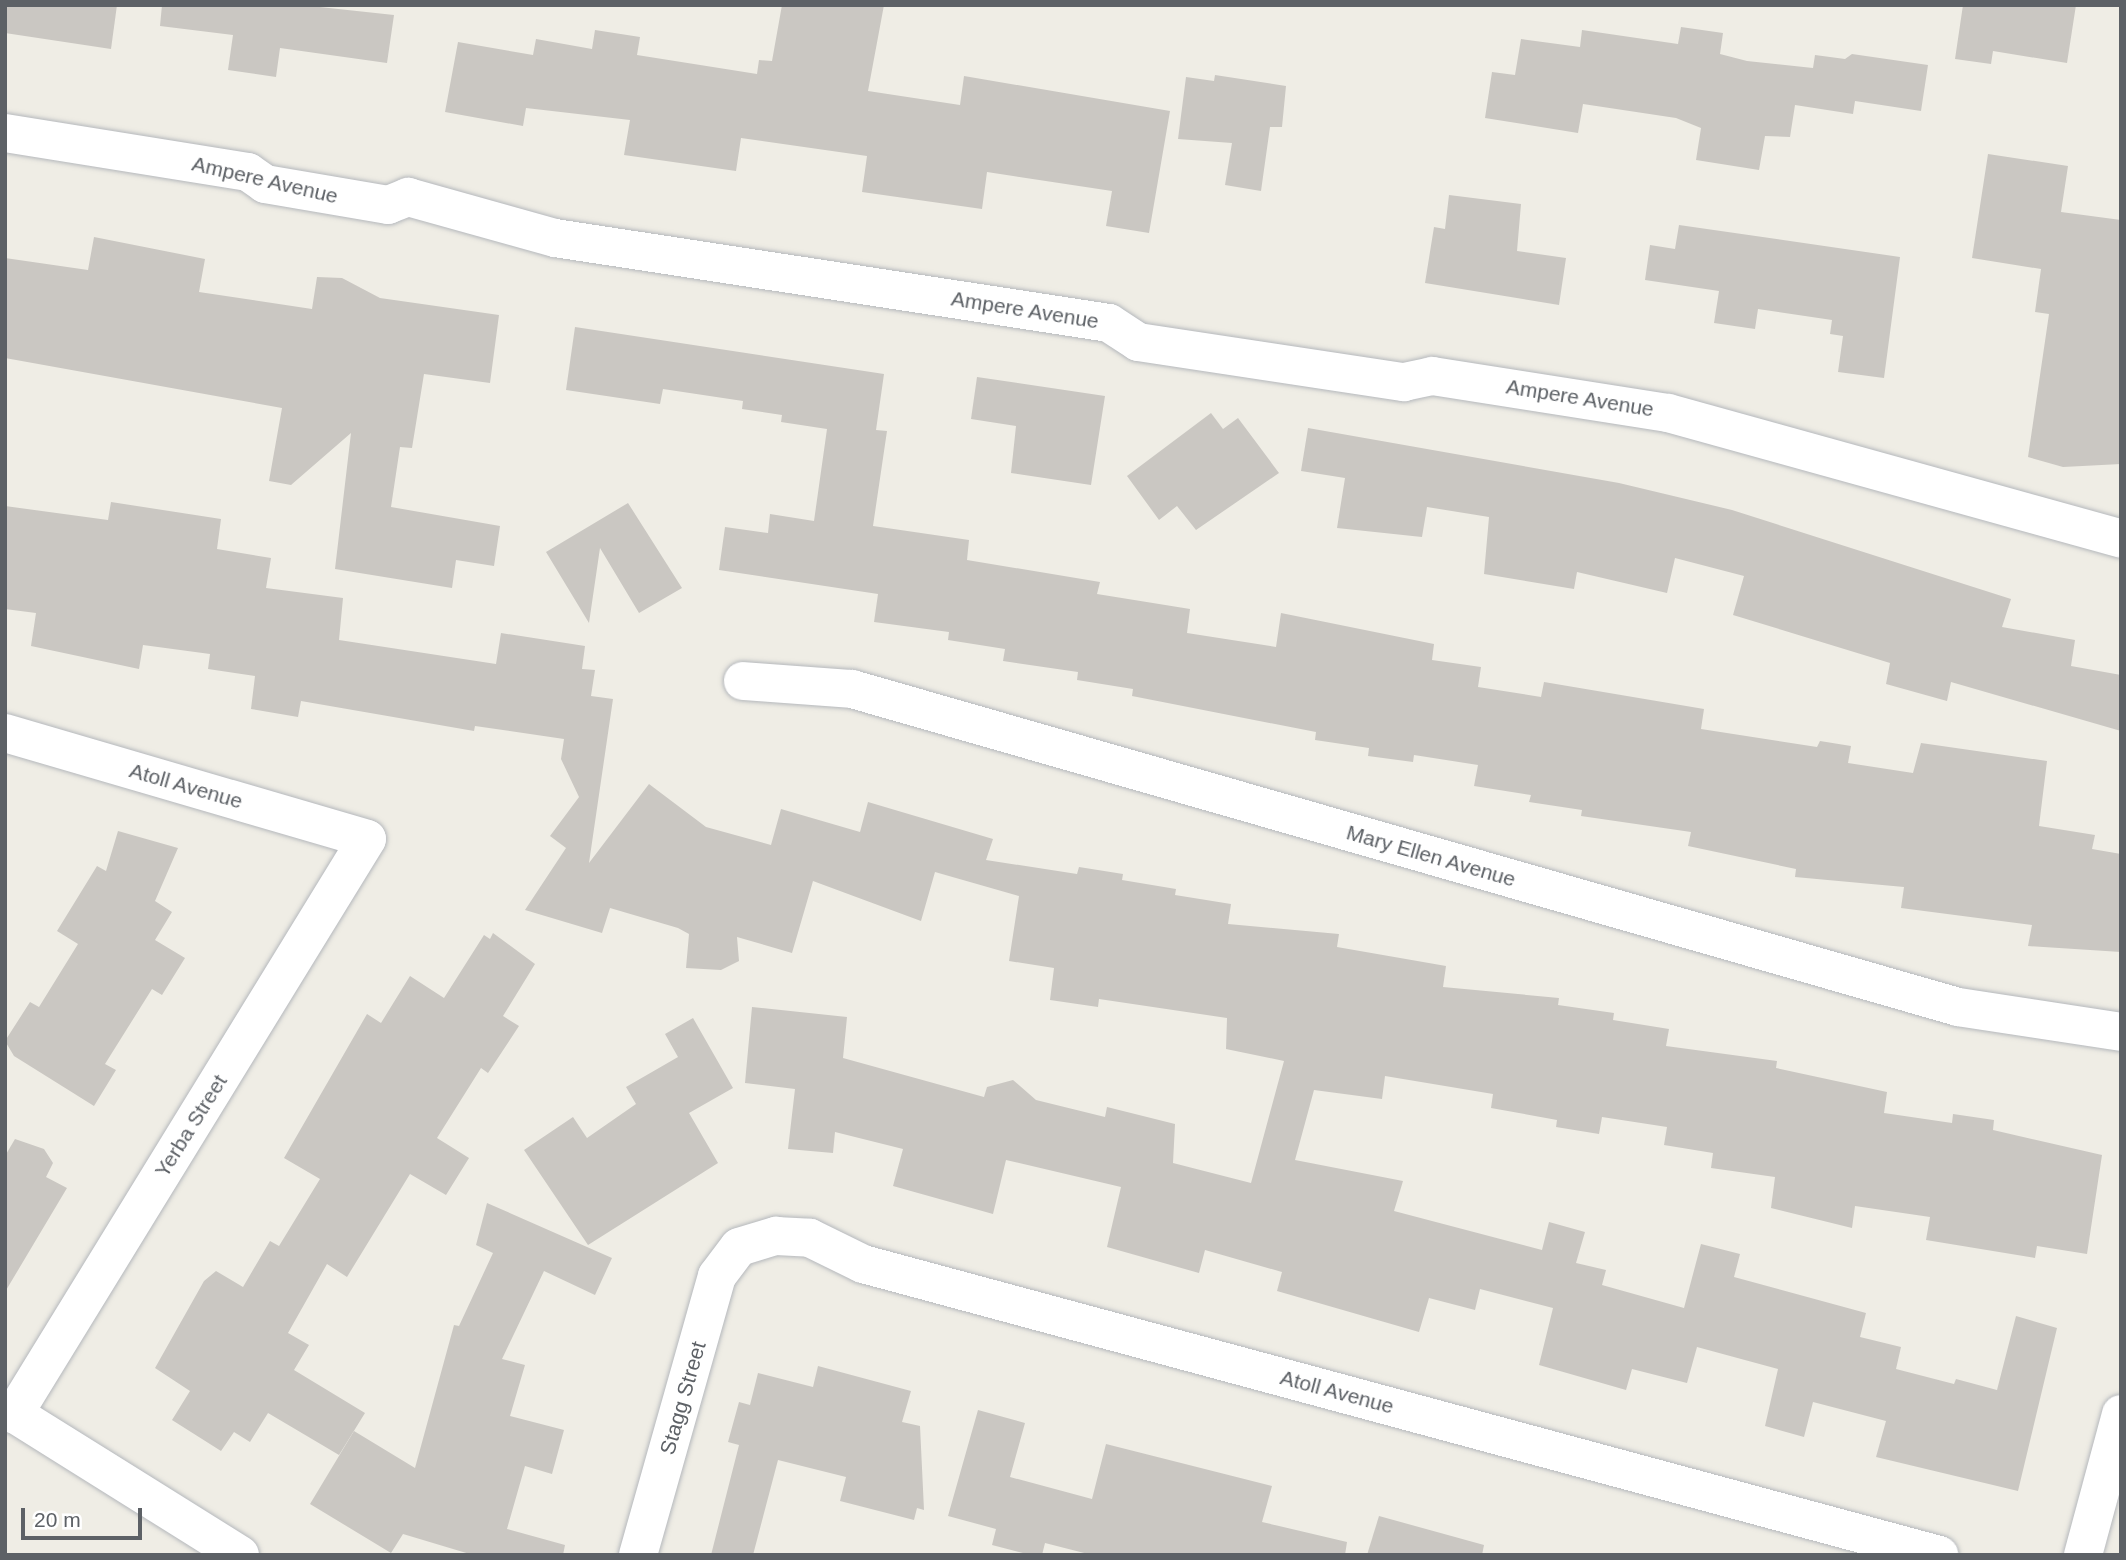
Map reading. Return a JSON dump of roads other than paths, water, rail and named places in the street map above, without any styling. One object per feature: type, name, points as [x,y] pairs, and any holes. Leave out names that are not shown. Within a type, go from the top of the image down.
[{"type":"street","name":"Ampere Avenue","points":[[5,133],[248,172],[265,184],[387,205],[408,197],[555,238],[1109,323],[1138,342],[1404,382],[1445,378],[1668,412],[2121,539]]},
{"type":"street","name":"Mary Ellen Avenue","points":[[743,681],[852,689],[1958,1007],[2121,1032]]},
{"type":"street","name":"Atoll Avenue","points":[[5,733],[367,839]]},
{"type":"street","name":"Yerba Street","points":[[10,1411],[367,839]]},
{"type":"street","name":"Atoll Avenue","points":[[739,1247],[776,1236],[810,1238],[863,1264],[1939,1555]]},
{"type":"street","name":"Stagg Street","points":[[638,1555],[717,1276],[739,1247]]},
{"type":"street","points":[[10,1411],[240,1555]]},
{"type":"street","points":[[2083,1555],[2121,1414]]}]
